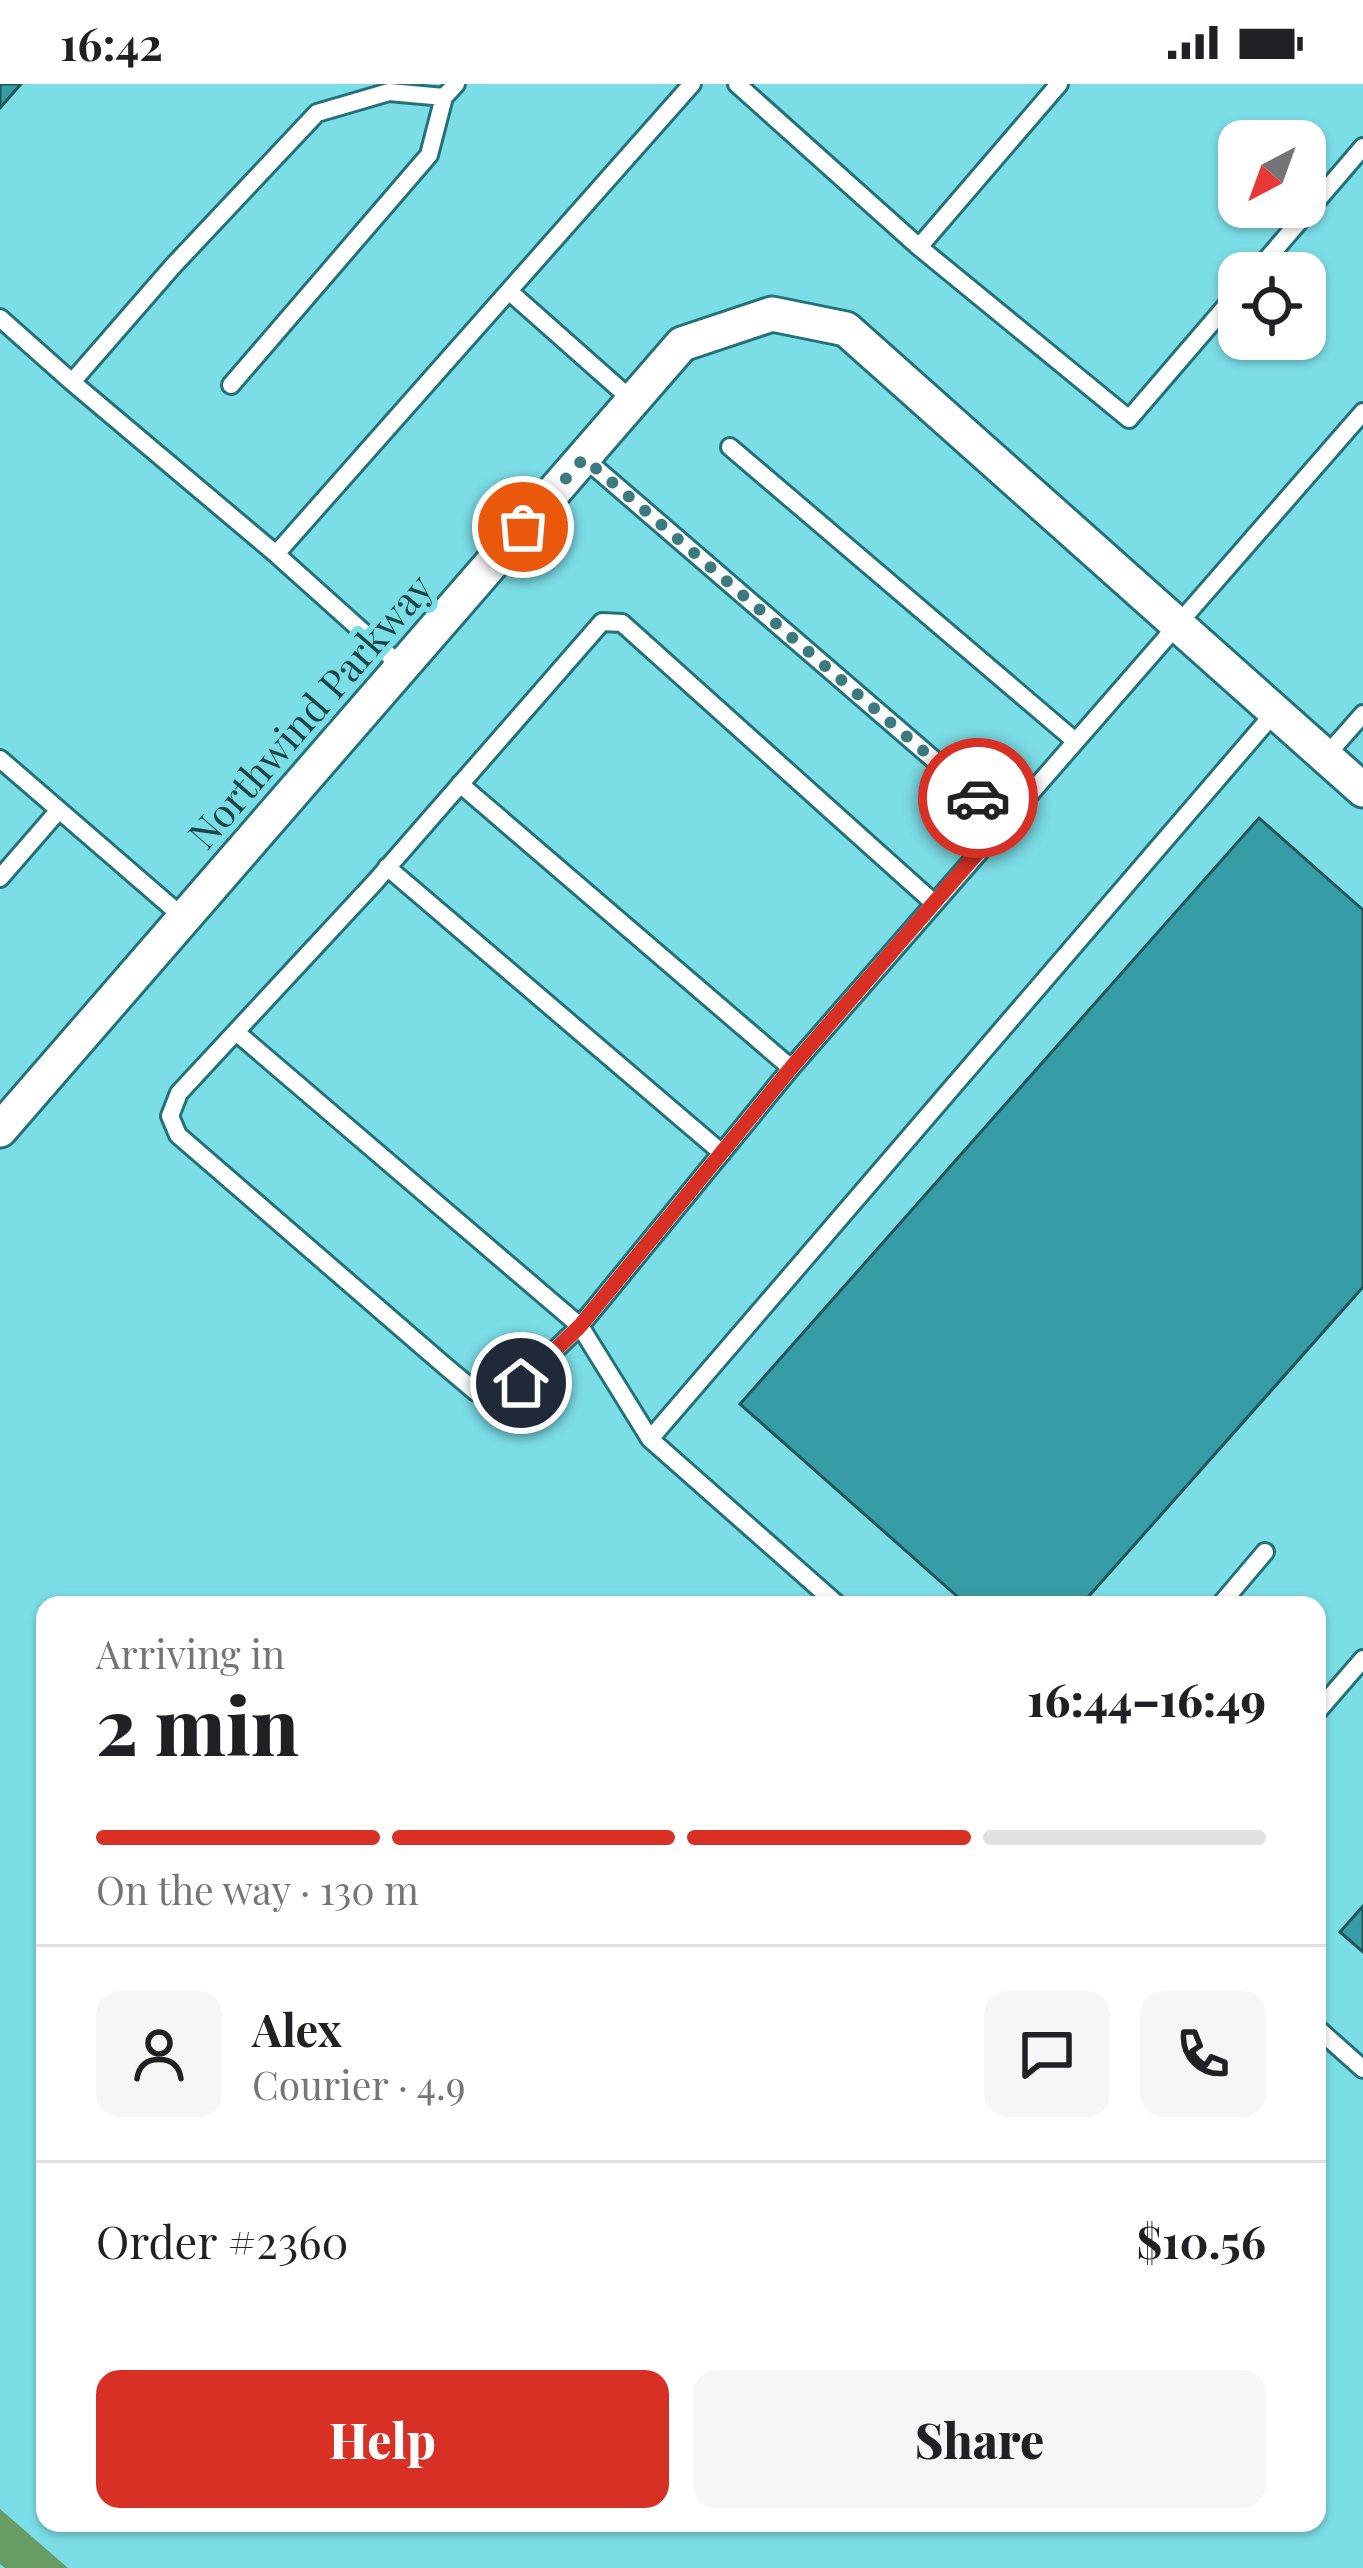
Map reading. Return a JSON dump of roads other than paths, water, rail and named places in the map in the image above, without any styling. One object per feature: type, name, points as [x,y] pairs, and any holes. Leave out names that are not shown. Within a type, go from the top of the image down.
[{"type":"street","name":"Northwind Parkway","points":[[0,1130],[682,344],[772,314],[846,329],[1363,790]]},
{"type":"lane","points":[[276,554],[692,84]]},
{"type":"lane","points":[[737,84],[919,247],[1129,419],[1218,315]]},
{"type":"lane","points":[[919,247],[1059,84]]},
{"type":"lane","points":[[72,382],[317,112],[389,92],[450,90],[430,155],[231,385]]},
{"type":"lane","points":[[1273,252],[1363,147]]},
{"type":"lane","points":[[510,292],[632,401]]},
{"type":"lane","points":[[0,318],[402,667]]},
{"type":"lane","points":[[934,903],[622,623],[602,622],[179,1094],[170,1116],[178,1135],[445,1366],[476,1392],[501,1396],[580,1326],[791,1068],[1363,412]]},
{"type":"lane","points":[[730,447],[1074,740]]},
{"type":"lane","points":[[584,458],[1005,821]]},
{"type":"lane","points":[[650,1439],[1275,712]]},
{"type":"lane","points":[[1325,757],[1363,714]]},
{"type":"lane","points":[[0,759],[184,918]]},
{"type":"lane","points":[[460,784],[791,1068]]},
{"type":"lane","points":[[0,878],[59,810]]},
{"type":"lane","points":[[387,867],[722,1153]]},
{"type":"lane","points":[[236,1032],[580,1326],[650,1439],[828,1596]]},
{"type":"lane","points":[[1228,1596],[1265,1552]]},
{"type":"lane","points":[[1326,1702],[1363,1659]]},
{"type":"lane","points":[[1326,2036],[1363,2069]]}]
